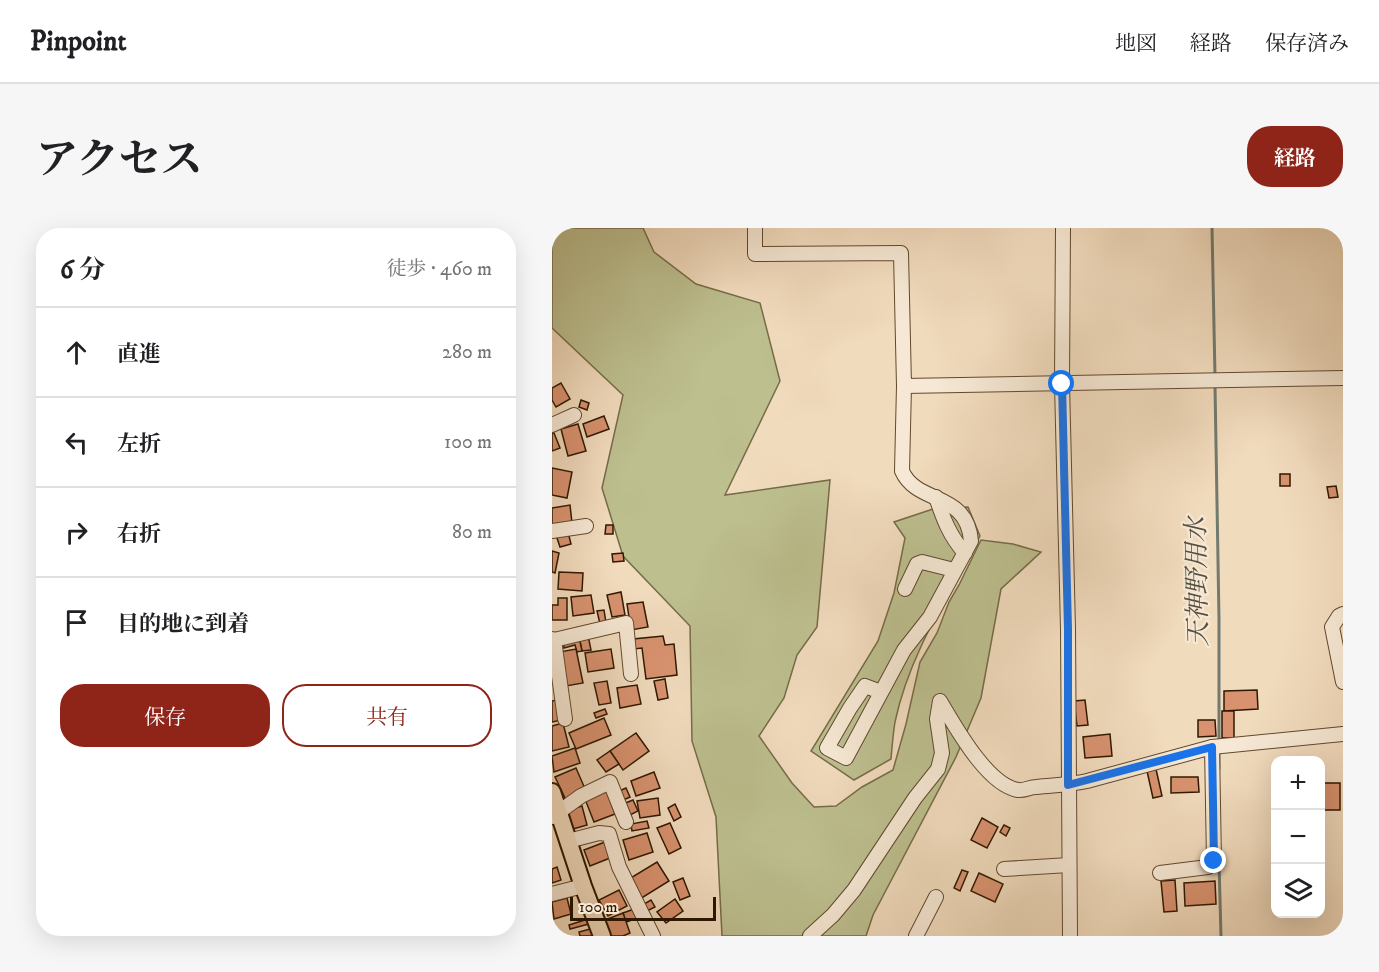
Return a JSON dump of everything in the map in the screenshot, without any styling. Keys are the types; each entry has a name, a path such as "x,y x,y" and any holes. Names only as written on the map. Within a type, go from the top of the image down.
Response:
{"main road":[{"path":"552,792 555,815 568,841 602,936"}],"street":[{"path":"755,228 755,254 901,253 904,387 902,471 907,482 946,503 965,517 971,541 930,617 904,650 846,758 827,748 865,686 881,692"},
{"path":"1064,228 1062,384 1068,629 1070,936"},
{"path":"904,387 1343,378"},
{"path":"552,425 574,415"},
{"path":"936,497 955,543 965,553"},
{"path":"552,531 586,526"},
{"path":"905,589 917,564 922,562 954,570"},
{"path":"1343,614 1332,627 1343,682"},
{"path":"565,719 553,639 626,623 631,674"},
{"path":"810,936 833,915 854,890 915,798 938,769 942,753 937,719 940,701 977,758 1003,785 1020,791 1033,787 1068,785 1212,747 1343,734"},
{"path":"1160,873 1208,867 1214,861 1212,747"},
{"path":"555,815 581,796 610,782 626,822"},
{"path":"568,841 599,833 609,834 619,867 653,936"},
{"path":"1004,869 1069,866"},
{"path":"552,894 583,886"},
{"path":"916,936 936,897"}],"green space":[{"path":"552,228 643,228 654,252 696,284 760,303 780,381 725,495 830,480 817,627 797,655 784,698 759,736 792,783 814,807 836,806 862,787 893,770 920,662 937,633 949,602 981,540 1013,544 1041,552 1001,589 981,698 956,757 873,915 866,936 722,936 716,817 692,741 690,626 623,556 602,488 623,395 552,328"},
{"path":"968,507 980,536 931,626 910,673 895,722 891,759 854,780 811,751 878,641 894,593 905,538 894,522 933,509"}],"building":[{"path":"561,383 570,399 556,407 552,400 552,388"},
{"path":"581,400 589,403 587,410 579,407"},
{"path":"604,416 609,429 587,437 583,424"},
{"path":"578,424 586,451 568,456 561,429"},
{"path":"552,433 560,448 552,451"},
{"path":"552,468 572,472 567,498 552,495"},
{"path":"1280,474 1290,474 1290,486 1280,486"},
{"path":"1336,486 1338,497 1329,498 1327,487"},
{"path":"570,505 572,523 552,526 552,508"},
{"path":"606,525 613,525 613,534 605,534"},
{"path":"568,532 571,544 560,547 556,535"},
{"path":"552,551 559,553 555,573 552,572"},
{"path":"623,553 624,561 613,562 612,554"},
{"path":"559,572 583,573 582,591 558,589"},
{"path":"621,592 625,615 612,617 607,595"},
{"path":"591,595 594,613 573,616 571,597"},
{"path":"558,598 567,598 567,620 552,620 552,605 558,605"},
{"path":"643,602 648,627 631,630 627,604"},
{"path":"604,610 606,623 600,624 597,611"},
{"path":"588,635 591,650 582,651 579,637"},
{"path":"663,636 665,645 674,644 677,675 646,679 642,648 634,649 633,639"},
{"path":"579,637 582,651 577,652 575,645 564,648 563,640"},
{"path":"576,649 583,683 566,686 559,652"},
{"path":"611,649 614,668 588,672 585,653"},
{"path":"665,679 668,698 658,700 654,681"},
{"path":"607,681 611,703 599,705 594,683"},
{"path":"637,685 641,704 620,708 617,688"},
{"path":"1257,690 1258,709 1224,711 1224,691"},
{"path":"557,700 562,720 552,722 552,701"},
{"path":"1085,700 1088,725 1077,726 1074,701"},
{"path":"605,709 607,714 596,718 594,713"},
{"path":"1222,711 1234,711 1234,738 1222,738"},
{"path":"604,718 611,735 576,749 569,733"},
{"path":"1198,720 1215,720 1216,736 1198,737"},
{"path":"563,723 569,747 552,751 552,726"},
{"path":"636,733 649,751 623,770 610,751"},
{"path":"1110,734 1112,756 1085,758 1083,737"},
{"path":"575,748 580,763 554,772 552,756"},
{"path":"610,751 619,764 606,772 597,760"},
{"path":"576,768 586,791 566,800 555,777"},
{"path":"1156,769 1162,796 1153,798 1147,771"},
{"path":"654,772 660,788 636,796 631,781"},
{"path":"1171,777 1198,777 1199,792 1171,793"},
{"path":"1325,783 1340,783 1340,810 1325,810"},
{"path":"626,788 630,797 621,801 617,792"},
{"path":"607,791 615,814 594,822 585,799"},
{"path":"658,798 660,815 640,818 637,801"},
{"path":"633,800 638,811 628,816 623,804"},
{"path":"675,804 681,817 674,821 668,808"},
{"path":"582,806 587,825 573,829 568,810"},
{"path":"982,818 998,827 987,848 971,840"},
{"path":"647,821 649,828 632,831 631,824"},
{"path":"670,823 681,848 669,854 657,828"},
{"path":"1004,825 1010,828 1006,836 1000,832"},
{"path":"647,833 653,852 629,860 623,840"},
{"path":"605,842 610,858 590,866 584,850"},
{"path":"657,862 669,881 640,899 629,879"},
{"path":"557,867 561,880 552,883 552,869"},
{"path":"962,870 968,872 960,891 954,888"},
{"path":"979,873 1003,884 995,902 971,891"},
{"path":"683,878 690,896 680,900 673,882"},
{"path":"1175,880 1177,911 1164,912 1161,881"},
{"path":"1215,881 1216,904 1185,906 1184,883"},
{"path":"619,890 627,906 608,916 599,900"},
{"path":"567,898 571,914 554,919 552,902"},
{"path":"675,899 683,911 666,923 657,912"},
{"path":"651,900 655,907 647,911 644,904"},
{"path":"637,908 641,917 626,922 623,913"},
{"path":"623,913 630,933 623,936 611,936 605,920"},
{"path":"588,919 589,924 570,929 569,925"},
{"path":"594,928 596,936 580,936 579,932"}],"waterway":[{"name":"天神野用水","path":"1212,228 1215,376"},
{"name":"天神野用水","path":"1215,386 1219,742"},
{"name":"天神野用水","path":"1219,752 1219,769"},
{"name":"天神野用水","path":"1219,863 1221,936"}],"route":[{"path":"1062,384 1068,629 1068,785 1212,747 1214,861"}]}
